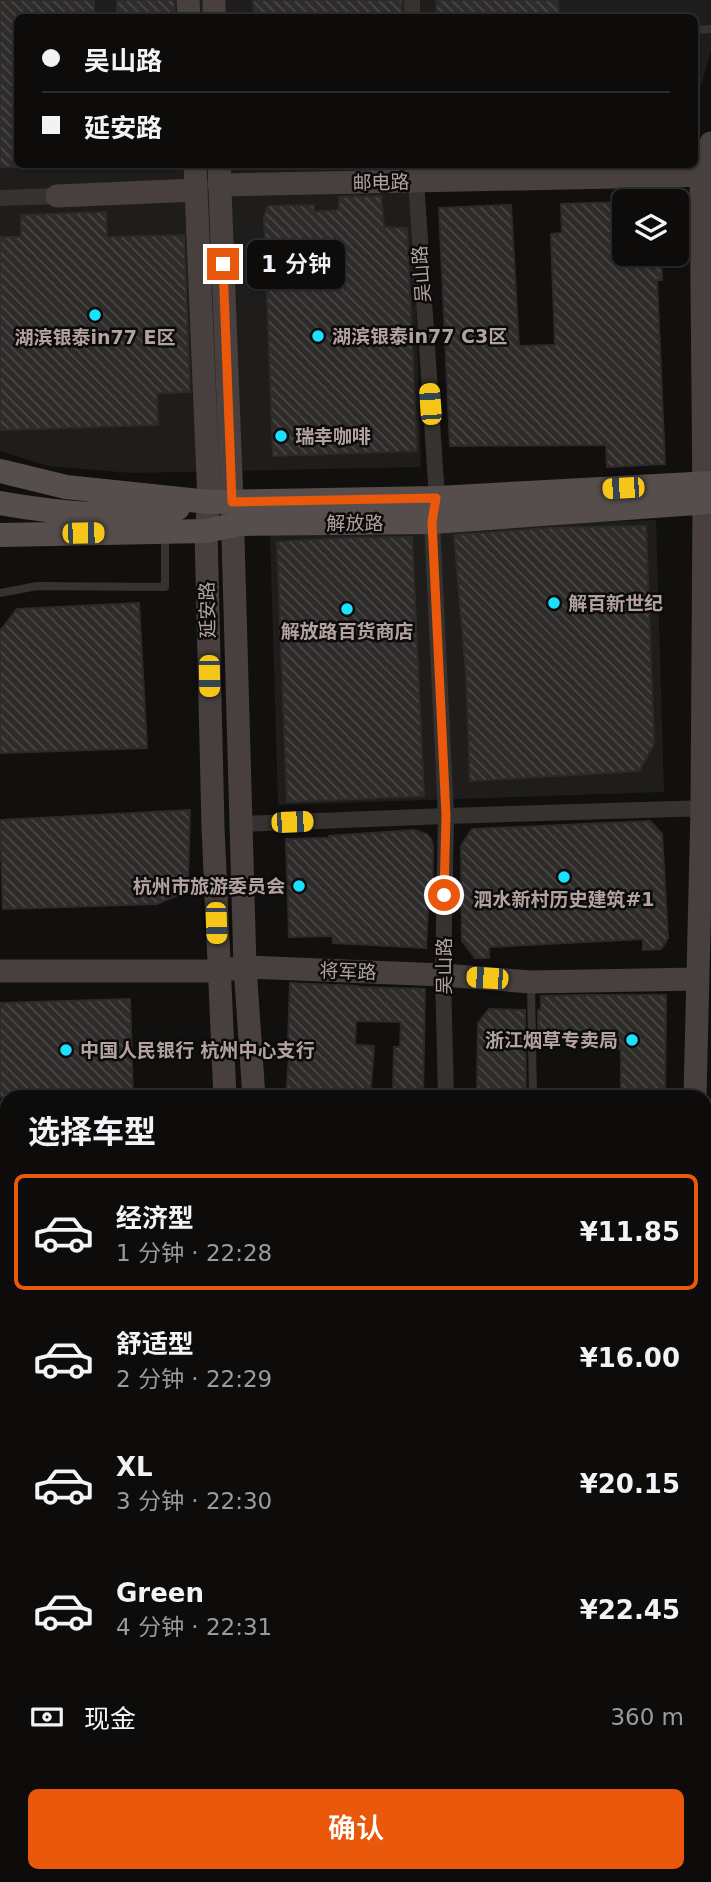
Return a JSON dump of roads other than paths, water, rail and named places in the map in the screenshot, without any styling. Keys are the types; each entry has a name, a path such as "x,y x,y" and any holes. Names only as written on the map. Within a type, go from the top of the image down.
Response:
{"main road":[{"path":"695,1090 706,808 706,176 711,143"},
{"name":"延安路","path":"195,168 225,509"},
{"name":"邮电路","path":"219,175 415,173 706,176"},
{"name":"延安路","path":"219,175 225,509 241,824 245,967 254,1090"},
{"path":"57,196 196,190"},
{"path":"0,471 66,487 225,509"},
{"name":"解放路","path":"0,535 205,531 225,509 434,510 707,493"},
{"path":"0,503 112,515 225,509"},
{"path":"0,517 97,525 225,509"},
{"name":"延安路","path":"205,531 218,971 225,1090"},
{"name":"将军路","path":"0,971 218,971 245,967 443,975 531,982 700,979"}],"street":[{"name":"吴山路","path":"415,173 434,510 446,816 443,975 446,1090"},
{"path":"0,198 57,196"},
{"path":"241,824 706,808"}],"lane":[{"path":"0,593 37,586 165,587 165,532"},
{"path":"531,982 533,1090"}],"place":[{"name":"湖滨银泰in77 E区","path":"95,315"},
{"name":"湖滨银泰in77 C3区","path":"318,336"},
{"name":"瑞幸咖啡","path":"281,436"},
{"name":"解百新世纪","path":"554,603"},
{"name":"解放路百货商店","path":"347,609"},
{"name":"泗水新村历史建筑#1","path":"564,877"},
{"name":"杭州市旅游委员会","path":"299,886"},
{"name":"浙江烟草专卖局","path":"632,1040"},
{"name":"中国人民银行 杭州中心支行","path":"66,1050"}]}
